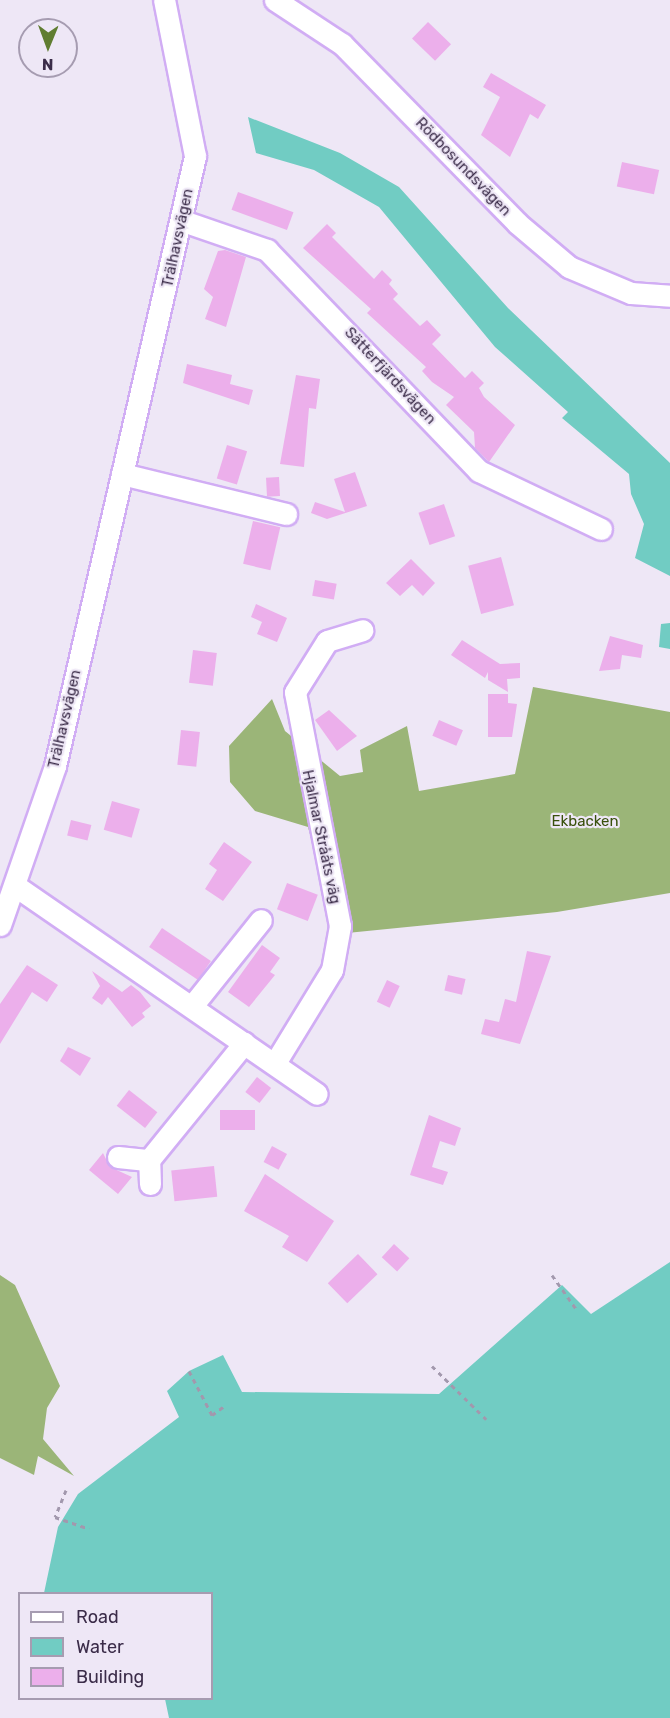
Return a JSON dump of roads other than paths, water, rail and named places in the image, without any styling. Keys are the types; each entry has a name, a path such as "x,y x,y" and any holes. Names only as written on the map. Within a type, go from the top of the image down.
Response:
{"street":[{"name":"Trälhavsvägen","path":"0,925 17,887 55,766 183,220 195,156 164,0"},
{"name":"Rödbosundsvägen","path":"275,0 342,44 517,223 569,267 631,293 670,296"},
{"name":"Sätterfjärdsvägen","path":"183,220 267,250 479,471 601,529"},
{"path":"122,474 286,514"},
{"name":"Hjalmar Strååts väg","path":"275,1064 332,970 340,926 295,692 327,641 362,630"},
{"path":"17,887 317,1094"},
{"path":"192,1006 261,920"},
{"path":"150,1184 149,1160 244,1043"},
{"path":"118,1157 149,1160"}],"water":[{"path":"248,117 340,153 399,187 508,308 670,463 670,576 635,558 644,524 631,494 629,474 562,418 568,412 495,347 379,207 314,170 256,153"},
{"path":"670,623 670,649 659,647 661,624"},
{"path":"670,1262 670,1718 169,1718 165,1700 213,1700 213,1592 44,1592 58,1527 78,1494 179,1417 167,1391 189,1371 223,1355 242,1392 439,1394 562,1285 591,1314"}],"park label":[{"name":"Ekbacken","path":"585,822"}]}
